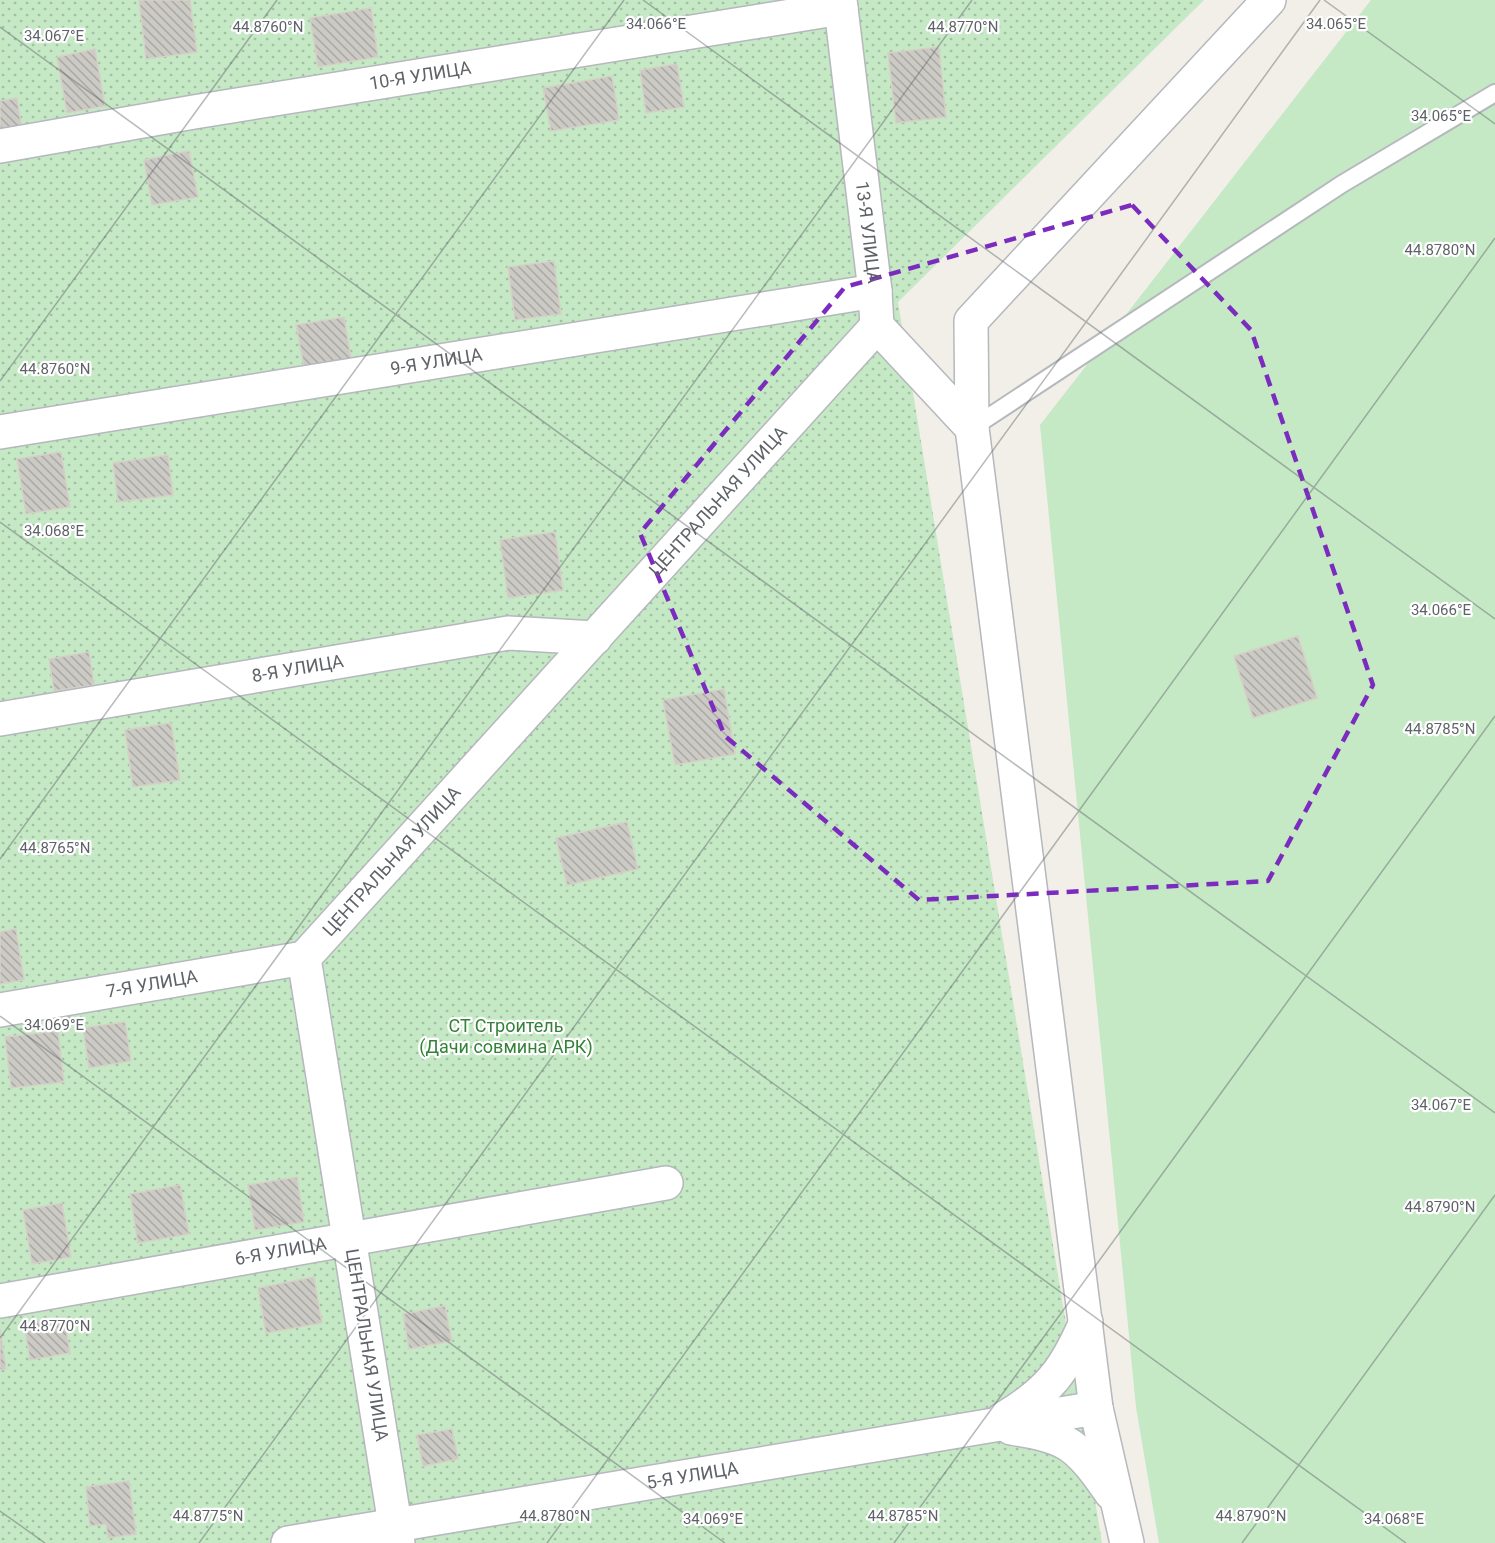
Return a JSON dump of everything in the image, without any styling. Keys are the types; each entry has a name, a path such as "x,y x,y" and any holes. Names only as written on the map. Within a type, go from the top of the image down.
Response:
{"street":[{"path":"1127,1543 1096,1408 972,428 971,321 1269,0"},
{"name":"10-Я УЛИЦА","path":"0,146 840,4"},
{"name":"13-Я УЛИЦА","path":"840,4 875,291 877,326"},
{"name":"9-Я УЛИЦА","path":"0,432 875,291"},
{"path":"877,326 972,428"},
{"name":"ЦЕНТРАЛЬНАЯ УЛИЦА","path":"397,1534 304,958 877,326"},
{"name":"8-Я УЛИЦА","path":"0,719 508,633 595,638"},
{"name":"7-Я УЛИЦА","path":"0,1010 304,958"},
{"name":"6-Я УЛИЦА","path":"0,1301 666,1183"},
{"path":"994,1425 1030,1403 1053,1380 1071,1355 1086,1322"},
{"name":"5-Я УЛИЦА","path":"288,1543 397,1534 1096,1408"},
{"path":"994,1425 1036,1433 1067,1443 1092,1467 1116,1500"}],"lane":[{"path":"972,428 1342,184 1495,93"}],"highlighted area":[{"path":"1132,205 1251,330 1373,685 1268,881 919,900 725,736 640,533 845,287"}],"green space":[{"name":"СТ Строитель (Дачи совмина АРК)","path":"0,0 1204,0 898,302 1102,1543 0,1543"},
{"path":"1371,0 1495,0 1495,1543 1159,1543 1136,1407 1040,425"}],"building":[{"path":"139,0 190,0 197,52 146,59"},
{"path":"371,8 378,57 318,67 310,18"},
{"path":"939,47 946,117 896,123 888,53"},
{"path":"95,49 105,106 67,113 57,57"},
{"path":"677,64 684,107 646,113 640,70"},
{"path":"612,76 619,120 551,131 543,88"},
{"path":"17,98 23,136 0,140 0,101"},
{"path":"189,151 198,197 152,205 144,160"},
{"path":"554,261 561,314 515,320 508,267"},
{"path":"344,317 352,364 305,372 296,325"},
{"path":"61,452 70,507 26,514 17,459"},
{"path":"168,455 173,495 118,502 113,463"},
{"path":"555,532 563,590 508,598 500,540"},
{"path":"1298,636 1317,698 1253,718 1234,656"},
{"path":"89,652 94,685 54,691 49,659"},
{"path":"724,689 735,754 675,765 663,700"},
{"path":"171,723 180,780 133,787 125,730"},
{"path":"627,822 638,869 567,885 556,838"},
{"path":"16,929 24,980 0,984 0,932"},
{"path":"125,1022 131,1061 89,1068 83,1028"},
{"path":"58,1031 64,1082 11,1088 5,1037"},
{"path":"297,1177 304,1222 255,1230 248,1185"},
{"path":"180,1185 189,1234 138,1243 130,1194"},
{"path":"62,1203 71,1257 32,1264 23,1210"},
{"path":"314,1277 322,1323 266,1333 258,1288"},
{"path":"445,1306 452,1341 409,1349 403,1314"},
{"path":"64,1317 70,1353 30,1360 24,1324"},
{"path":"0,1329 6,1369 0,1370"},
{"path":"452,1429 458,1459 423,1466 417,1435"},
{"path":"129,1481 136,1534 108,1538 106,1524 90,1526 86,1487"}]}
